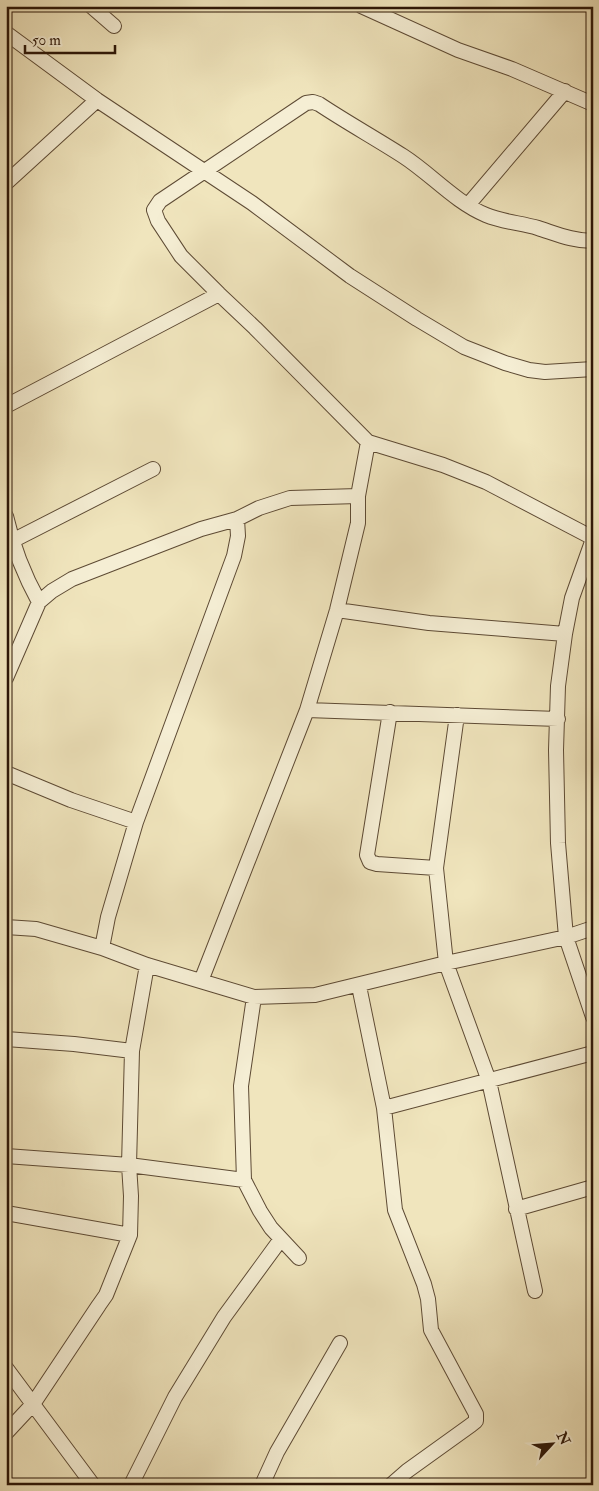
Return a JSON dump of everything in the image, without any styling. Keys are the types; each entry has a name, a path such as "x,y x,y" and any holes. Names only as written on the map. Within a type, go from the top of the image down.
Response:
{"street":[{"path":"92,6 114,26"},
{"path":"361,6 458,50 512,69 593,104"},
{"path":"6,33 96,100 252,203 350,276 464,347 529,370 545,372 593,369"},
{"path":"468,205 565,91"},
{"path":"6,183 96,100"},
{"path":"593,241 574,240 523,224 501,221 485,215 468,205 405,157 313,102 306,103 204,171 160,201 154,210 158,221 181,256 368,442 443,465 486,482 593,538 590,555 572,598 565,634 558,686 556,750 558,843 566,936 593,1017"},
{"path":"6,406 219,294"},
{"path":"201,981 306,710 338,610 358,523 358,496 368,442"},
{"path":"12,541 153,469"},
{"path":"6,678 39,602 52,591 72,579 201,529 237,519 259,508 290,498 358,496"},
{"path":"6,516 12,541 28,582 39,602"},
{"path":"102,948 108,917 136,822 234,556 238,536 237,519"},
{"path":"338,610 429,623 565,634"},
{"path":"306,710 558,720"},
{"path":"390,712 367,855 370,862 377,864 436,868"},
{"path":"457,715 436,868 446,963 489,1081 535,1291"},
{"path":"6,774 72,800 136,822"},
{"path":"6,927 36,928 102,948 146,965 254,997 315,996 593,928"},
{"path":"6,1433 33,1404 106,1294 130,1235 131,1196 129,1165 132,1051 146,965"},
{"path":"359,986 384,1108 395,1210 424,1284 428,1299 431,1330 476,1414 476,1421 407,1471 391,1485"},
{"path":"254,997 241,1086 244,1180 260,1211 281,1239 299,1258"},
{"path":"6,1039 132,1051"},
{"path":"384,1108 593,1053"},
{"path":"6,1156 129,1165 244,1180"},
{"path":"516,1209 593,1187"},
{"path":"6,1213 130,1235"},
{"path":"131,1485 180,1389 224,1317 281,1239"},
{"path":"262,1485 277,1452 340,1344"},
{"path":"6,1368 93,1485"}]}
